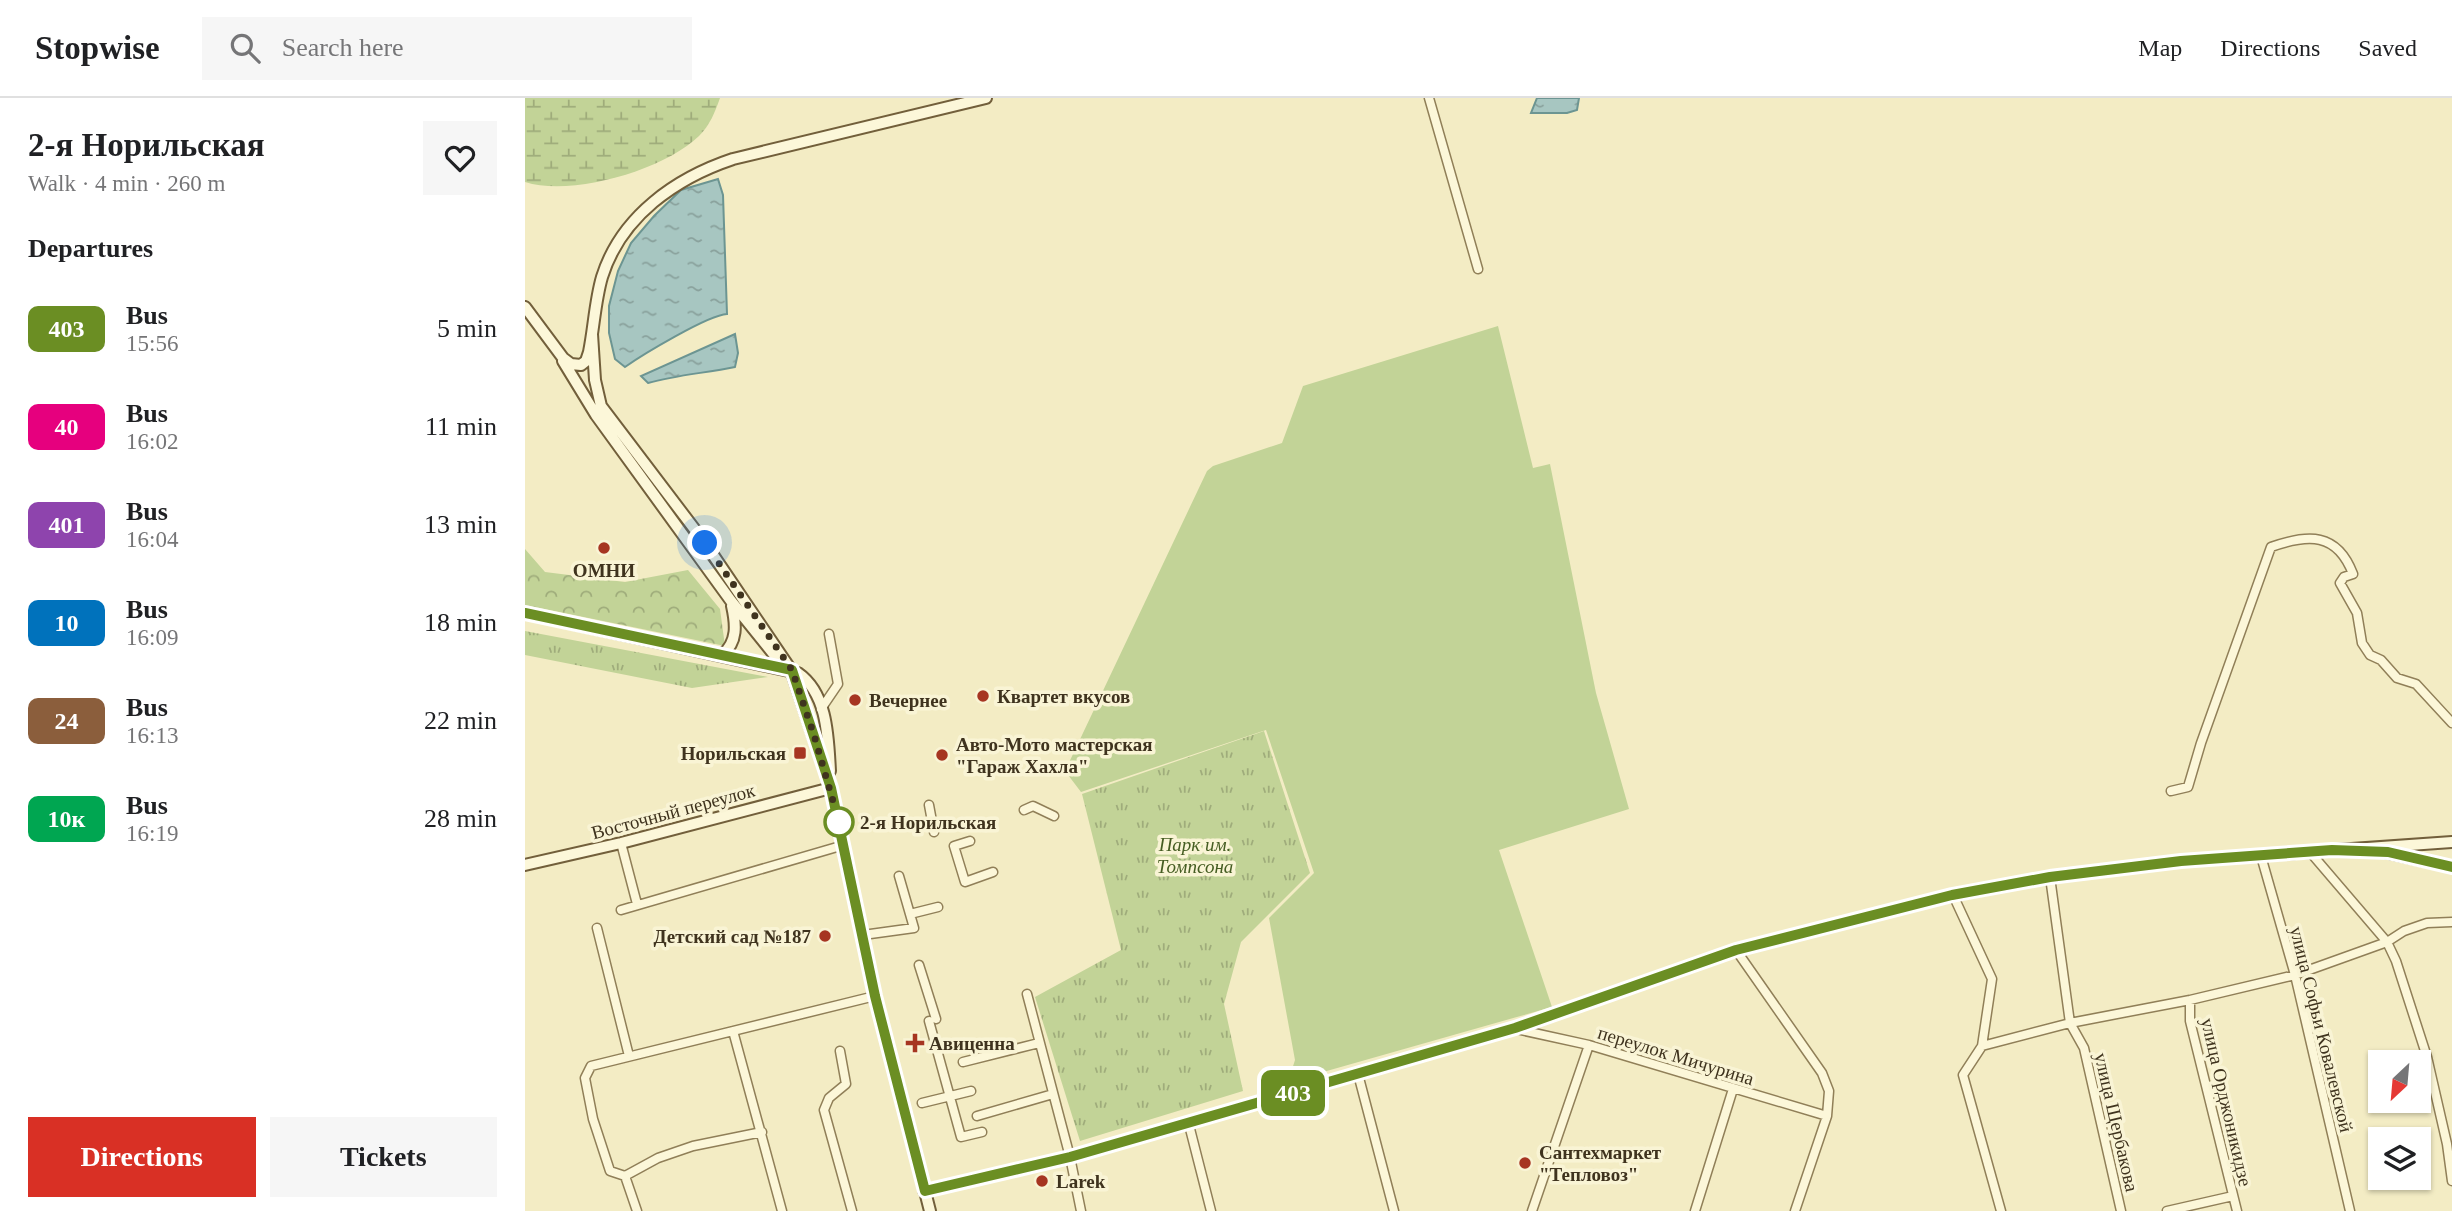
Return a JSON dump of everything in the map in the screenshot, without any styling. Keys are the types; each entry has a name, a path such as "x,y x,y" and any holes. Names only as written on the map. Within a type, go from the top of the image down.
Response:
{"main road":[{"path":"555,349 568,362 581,365 589,354 603,276 614,250 632,222 678,184 706,168 733,159 986,98"},
{"path":"525,307 596,415 705,543 792,670 831,788 875,996 930,1211"},
{"path":"592,334 599,400 620,440 731,601 781,664 807,679 815,691 828,732 831,788"},
{"path":"695,550 705,543"},
{"path":"722,655 729,649 735,631 731,601"},
{"path":"525,613 792,670"},
{"name":"Восточный переулок","path":"525,865 831,788"},
{"path":"925,1191 1070,1157 1358,1074 1515,1028 1736,950 1952,895 2050,877 2181,861 2452,842"},
{"path":"2332,850 2388,852 2452,867"}],"street":[{"path":"1429,98 1478,269"},
{"path":"2171,791 2188,786 2191,780 2201,743 2271,547 2300,537 2319,540 2338,548 2353,574 2344,577 2340,583 2357,613 2362,643 2370,655 2381,660 2397,678 2416,684 2452,723"},
{"path":"821,709 838,684 829,634"},
{"path":"929,805 934,832"},
{"path":"1024,810 1033,806 1054,816"},
{"path":"970,841 954,846 965,882 993,873"},
{"path":"621,843 637,904"},
{"path":"621,910 844,845"},
{"path":"2310,852 2386,942 2402,977 2427,1058 2447,1144 2452,1181"},
{"name":"улица Софьи Ковалевской","path":"2261,856 2295,975 2350,1211"},
{"path":"863,935 914,928 899,876"},
{"name":"улица Щербакова","path":"2050,877 2070,1023 2084,1048 2121,1211"},
{"path":"1952,895 1991,979 1982,1046 1963,1075 2001,1211"},
{"path":"910,914 938,907"},
{"path":"1982,1046 2070,1023 2190,1000 2295,975 2386,942 2404,931 2427,923 2452,922"},
{"path":"597,928 629,1056"},
{"path":"1736,950 1822,1073 1829,1091 1826,1116 1795,1211"},
{"path":"919,965 961,1137 982,1132"},
{"path":"1027,994 1070,1157 1081,1211"},
{"path":"762,1132 693,1146 657,1158 625,1176 610,1171 593,1119 586,1078 591,1066 875,996"},
{"name":"улица Орджоникидзе","path":"2190,1000 2190,1021 2237,1211"},
{"name":"переулок Мичурина","path":"1515,1028 1589,1045 1826,1116"},
{"path":"733,1031 782,1211"},
{"path":"963,1062 1039,1043"},
{"path":"1532,1211 1589,1045"},
{"path":"840,1051 846,1084 829,1098 824,1110 852,1211"},
{"path":"1358,1074 1394,1211"},
{"path":"1695,1211 1734,1089"},
{"path":"922,1103 971,1091"},
{"path":"978,1116 1053,1094"},
{"path":"1188,1121 1211,1211"},
{"path":"625,1176 637,1211"},
{"path":"2167,1211 2233,1196"}],"green space":[{"path":"525,98 720,98 699,136 664,160 591,183 545,186 525,182"},
{"path":"1498,326 1533,468 1550,464 1596,693 1629,809 1499,850 1552,1007 1288,1082 1295,1060 1269,918 1314,873 1266,730 1081,792 1065,771 1207,471 1213,466 1282,443 1303,386"},
{"path":"525,549 545,572 625,582 688,570 720,609 725,646 525,605"},
{"path":"525,631 768,677 692,688 525,655"},
{"name":"Парк им. Томпсона","path":"1264,731 1310,873 1241,942 1224,1004 1243,1091 1080,1141 1035,997 1121,950 1082,794"}],"water":[{"path":"1537,98 1579,98 1577,110 1567,113 1531,113"},
{"path":"718,179 723,195 727,314 691,328 625,367 615,359 609,333 609,306 618,271 631,243 681,190"},
{"path":"735,334 738,353 735,367 648,383 641,376"}],"bus line":[{"name":"403","path":"525,613 792,670 831,788 875,996 925,1191 1070,1157 1188,1121 1277,1098 1515,1028 1736,950 1952,895 2050,877 2181,861 2332,850 2388,852 2452,867"}],"place":[{"name":"ОМНИ","path":"604,548"},
{"name":"Квартет вкусов","path":"983,696"},
{"name":"Вечернее","path":"855,700"},
{"name":"Норильская","path":"800,753"},
{"name":"Авто-Мото мастерская \"Гараж Хахла\"","path":"942,755"},
{"name":"2-я Норильская","path":"839,822"},
{"name":"Детский сад №187","path":"825,936"},
{"name":"Авиценна","path":"915,1043"},
{"name":"Сантехмаркет \"Тепловоз\"","path":"1525,1163"},
{"name":"Larek","path":"1042,1181"}],"route":[{"path":"705,543 792,670 831,788 839,822"}]}
